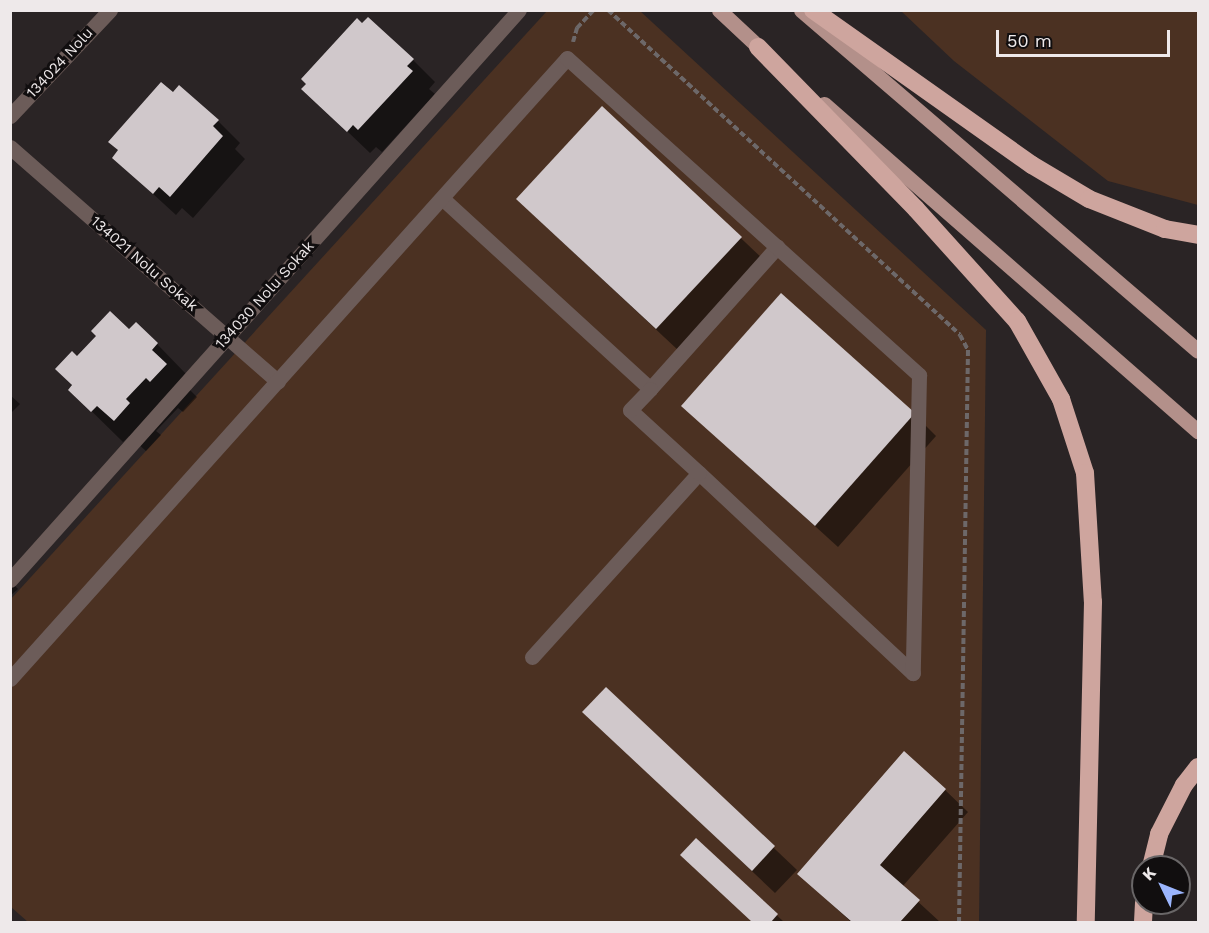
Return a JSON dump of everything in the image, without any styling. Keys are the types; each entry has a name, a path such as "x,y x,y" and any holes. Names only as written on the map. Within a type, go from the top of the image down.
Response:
{"highway":[{"path":"813,10 1032,165 1089,199 1165,229 1198,235"},
{"path":"758,47 916,209 1017,321 1061,399 1085,473 1093,602 1086,922"},
{"path":"1154,855 1159,834 1184,785 1198,767"}],"main road":[{"path":"719,10 758,47 1198,431"},
{"path":"801,10 1198,351"}],"street":[{"name":"134024 Nolu","path":"10,116 110,10"},
{"name":"134030 Nolu Sokak","path":"10,580 519,10"},
{"path":"10,679 567,58 777,247 919,375 912,673 630,410 777,247"},
{"name":"134021 Nolu Sokak","path":"10,147 278,382"},
{"path":"443,198 650,388"},
{"path":"532,657 699,473"}],"path":[{"path":"567,58 577,28 594,10"},
{"path":"608,10 960,335 968,350 958,922"}],"shaded area":[{"path":"1193,10 1198,12 1198,205 1108,181 954,61 901,11"},
{"path":"547,11 640,11 986,330 979,922 28,922 11,907 10,600"}],"building":[{"path":"368,17 414,59 407,66 413,71 358,130 353,125 347,132 301,89 306,84 301,79 357,18 362,23"},
{"path":"161,82 173,92 179,85 219,120 213,126 223,136 170,197 159,187 153,194 112,158 118,150 108,142"},
{"path":"602,106 742,237 656,329 516,199"},
{"path":"781,293 915,413 815,526 681,406"},
{"path":"110,311 129,329 136,322 158,343 152,350 167,364 150,382 146,378 126,399 130,403 114,421 97,406 91,412 68,390 72,385 55,369 72,351 77,356 96,336 91,331"},
{"path":"606,687 775,846 752,871 582,712"},
{"path":"904,751 946,789 880,865 920,900 900,922 852,922 797,874"},
{"path":"696,838 778,914 771,922 752,922 680,855"}]}
